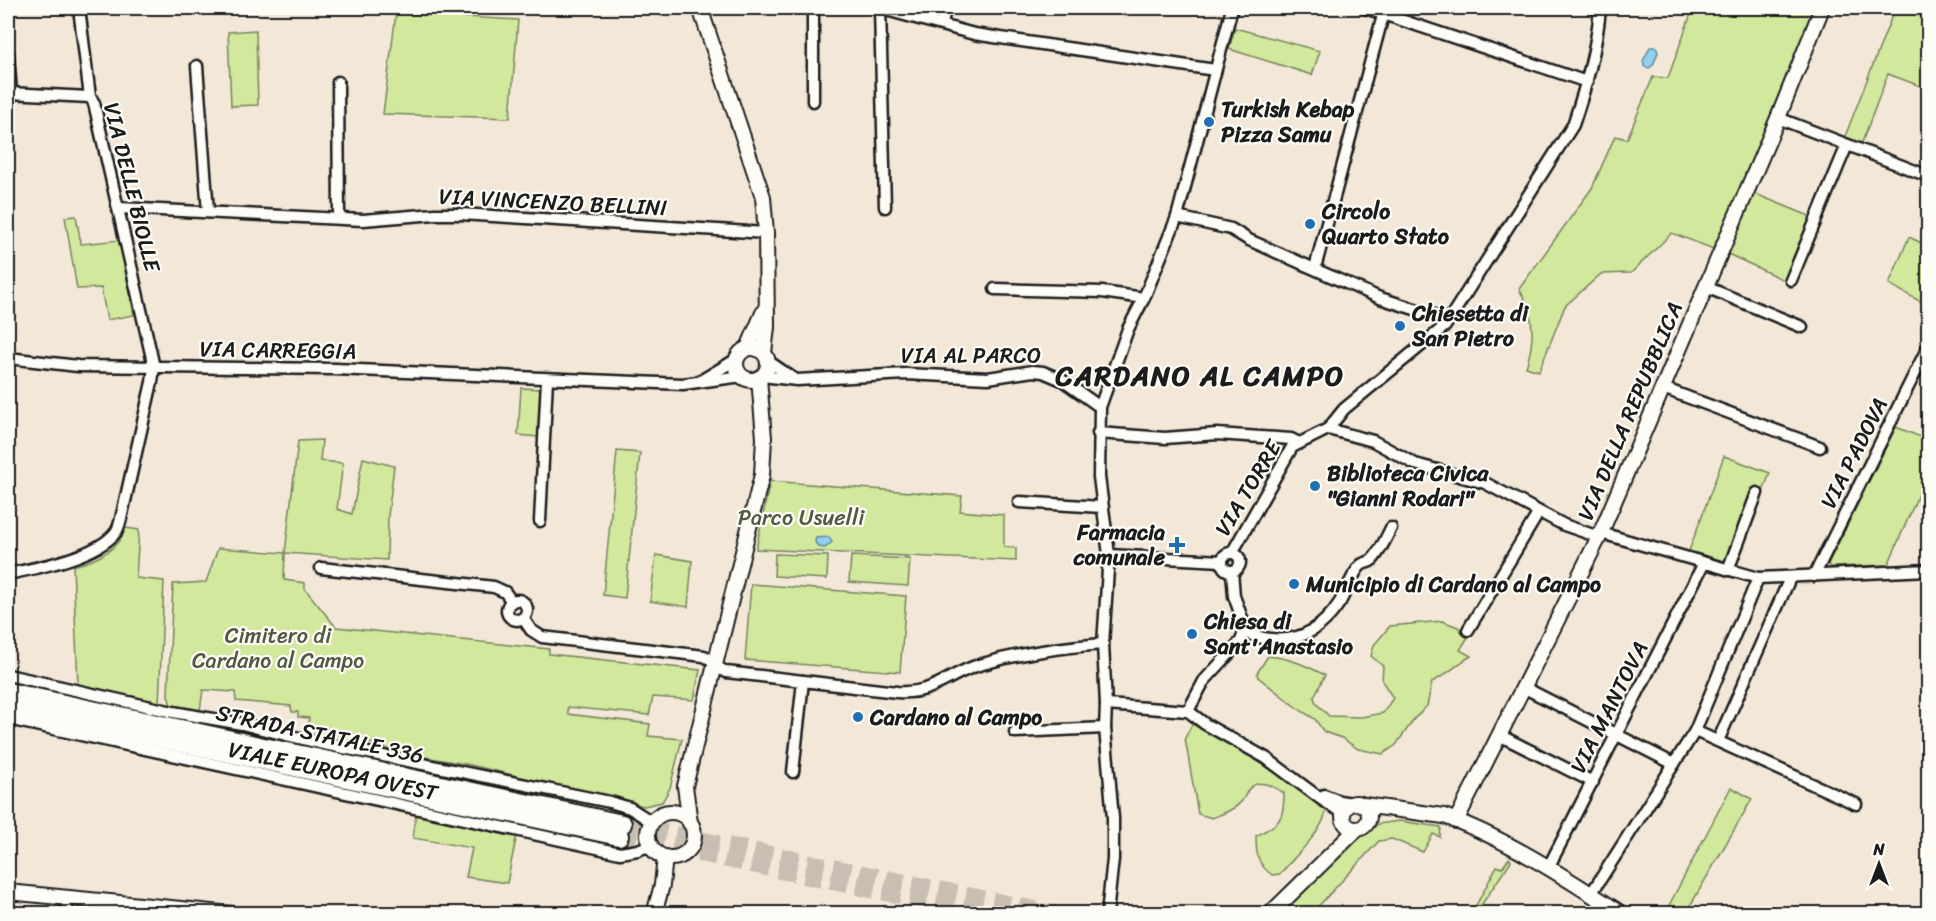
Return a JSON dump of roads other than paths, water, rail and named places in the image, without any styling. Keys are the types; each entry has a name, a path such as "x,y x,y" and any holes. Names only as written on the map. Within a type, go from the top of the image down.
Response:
{"highway":[{"name":"STRADA STATALE 336","path":"8,692 621,830 8,706"}],"street":[{"path":"79,8 90,97"},
{"path":"700,8 763,197 766,233 766,357 768,366 754,377"},
{"path":"813,8 813,101"},
{"path":"885,207 880,8 974,34 1215,70"},
{"path":"942,25 945,8"},
{"path":"1107,914 1113,837 1105,729 1103,644 1109,555 1099,477 1100,407 1128,328 1144,298 1177,217 1232,8"},
{"path":"1365,8 1384,11 1587,82"},
{"path":"1098,434 1166,438 1227,435 1292,439 1299,443 1314,438 1328,429 1344,409 1445,326 1449,320 1572,125 1587,82 1598,37 1600,8"},
{"name":"VIA DELLA REPUBBLICA","path":"1456,821 1600,535 1778,118 1822,8"},
{"path":"1315,268 1384,11"},
{"path":"8,53 9,93"},
{"path":"197,66 208,212"},
{"path":"338,82 339,218"},
{"name":"VIA DELLE BIOLLE","path":"9,93 90,97 94,103 154,367"},
{"path":"1778,118 1929,176"},
{"path":"1791,280 1847,145"},
{"name":"VIA VINCENZO BELLINI","path":"119,208 363,220 460,214 766,233"},
{"path":"1177,217 1231,229 1249,240 1380,298 1449,320"},
{"path":"1706,287 1802,327"},
{"path":"995,289 1102,292 1144,298"},
{"path":"754,377 736,368 737,359 739,354 748,348 767,306"},
{"name":"VIA PADOVA","path":"1814,576 1929,347"},
{"path":"748,348 757,348 777,369 797,380"},
{"name":"VIA CARREGGIA","path":"8,358 64,365 335,369 684,384 754,377"},
{"path":"697,383 737,359"},
{"path":"8,574 65,561 87,552 115,534 123,510 154,367"},
{"name":"VIA AL PARCO","path":"754,377 797,380 906,374 988,378 1033,371 1043,372 1062,380 1100,407"},
{"path":"685,786 664,813 652,822 648,834 651,846 660,855 666,857 680,856 691,847 694,834 690,823 685,786 762,475 764,453 762,419 754,377"},
{"path":"540,521 547,379"},
{"path":"1664,388 1820,447"},
{"path":"1328,429 1373,441 1415,464 1485,483 1564,525 1758,578 1929,570"},
{"name":"VIA TORRE","path":"1232,554 1292,447 1299,443"},
{"path":"1728,570 1757,493"},
{"path":"1019,502 1102,507"},
{"path":"1468,630 1539,512"},
{"path":"1244,632 1269,640 1288,640 1300,638 1316,628 1328,618 1338,604 1360,565 1372,560 1391,528"},
{"path":"1232,554 1238,557 1240,563 1238,568 1232,571 1225,569 1222,561 1226,555 1232,554"},
{"path":"1109,555 1222,561"},
{"name":"VIA MANTOVA","path":"1548,868 1704,563"},
{"path":"321,568 494,587 505,592 512,602 517,600 525,604 527,613 523,618 531,630 539,636 704,656 726,672 803,681 918,692 932,688 981,665 1045,650 1103,644"},
{"path":"1188,711 1204,681 1241,641 1244,632 1243,621 1234,596 1232,571"},
{"path":"1591,894 1695,731 1758,578"},
{"path":"1718,741 1790,578"},
{"name":"VIALE EUROPA OVEST","path":"8,675 173,712 242,724 319,743 609,802 630,808 652,822"},
{"path":"793,772 803,681"},
{"path":"1523,687 1674,764"},
{"path":"1106,705 1188,711 1205,724 1266,758 1308,788 1339,801 1352,815 1414,812 1444,816 1548,868 1622,914"},
{"name":"VIALE EUROPA OVEST","path":"8,719 620,853 651,846"},
{"path":"1015,732 1105,729"},
{"path":"1695,731 1856,804"},
{"path":"1499,735 1593,782"},
{"path":"1352,815 1369,812 1369,820 1414,812"},
{"path":"664,813 679,814 690,823"},
{"path":"1270,914 1338,845 1352,815"},
{"path":"654,914 662,885 666,857"},
{"path":"8,892 68,897 102,907 232,914"},
{"path":"66,914 68,897"}],"water":[{"path":"1650,47 1656,47 1658,52 1653,65 1649,68 1645,67 1643,61"},
{"path":"829,537 832,542 825,548 818,547 815,542 816,538"}],"tunnel":[{"path":"622,824 1054,914"},
{"path":"619,836 990,914"}],"place":[{"name":"Turkish Kebap Pizza Samu","path":"1209,122"},
{"name":"Circolo Quarto Stato","path":"1310,224"},
{"name":"Chiesetta di San Pietro","path":"1400,326"},
{"name":"Biblioteca Civica \"Gianni Rodari\"","path":"1315,486"},
{"name":"Farmacia comunale","path":"1177,545"},
{"name":"Municipio di Cardano al Campo","path":"1294,584"},
{"name":"Chiesa di Sant'Anastasio","path":"1192,634"},
{"name":"Cardano al Campo","path":"858,717"}],"district":[{"name":"CARDANO AL CAMPO","path":"1200,375"}],"park label":[{"name":"Parco Usuelli","path":"801,517"},
{"name":"Cimitero di Cardano al Campo","path":"278,648"}]}
